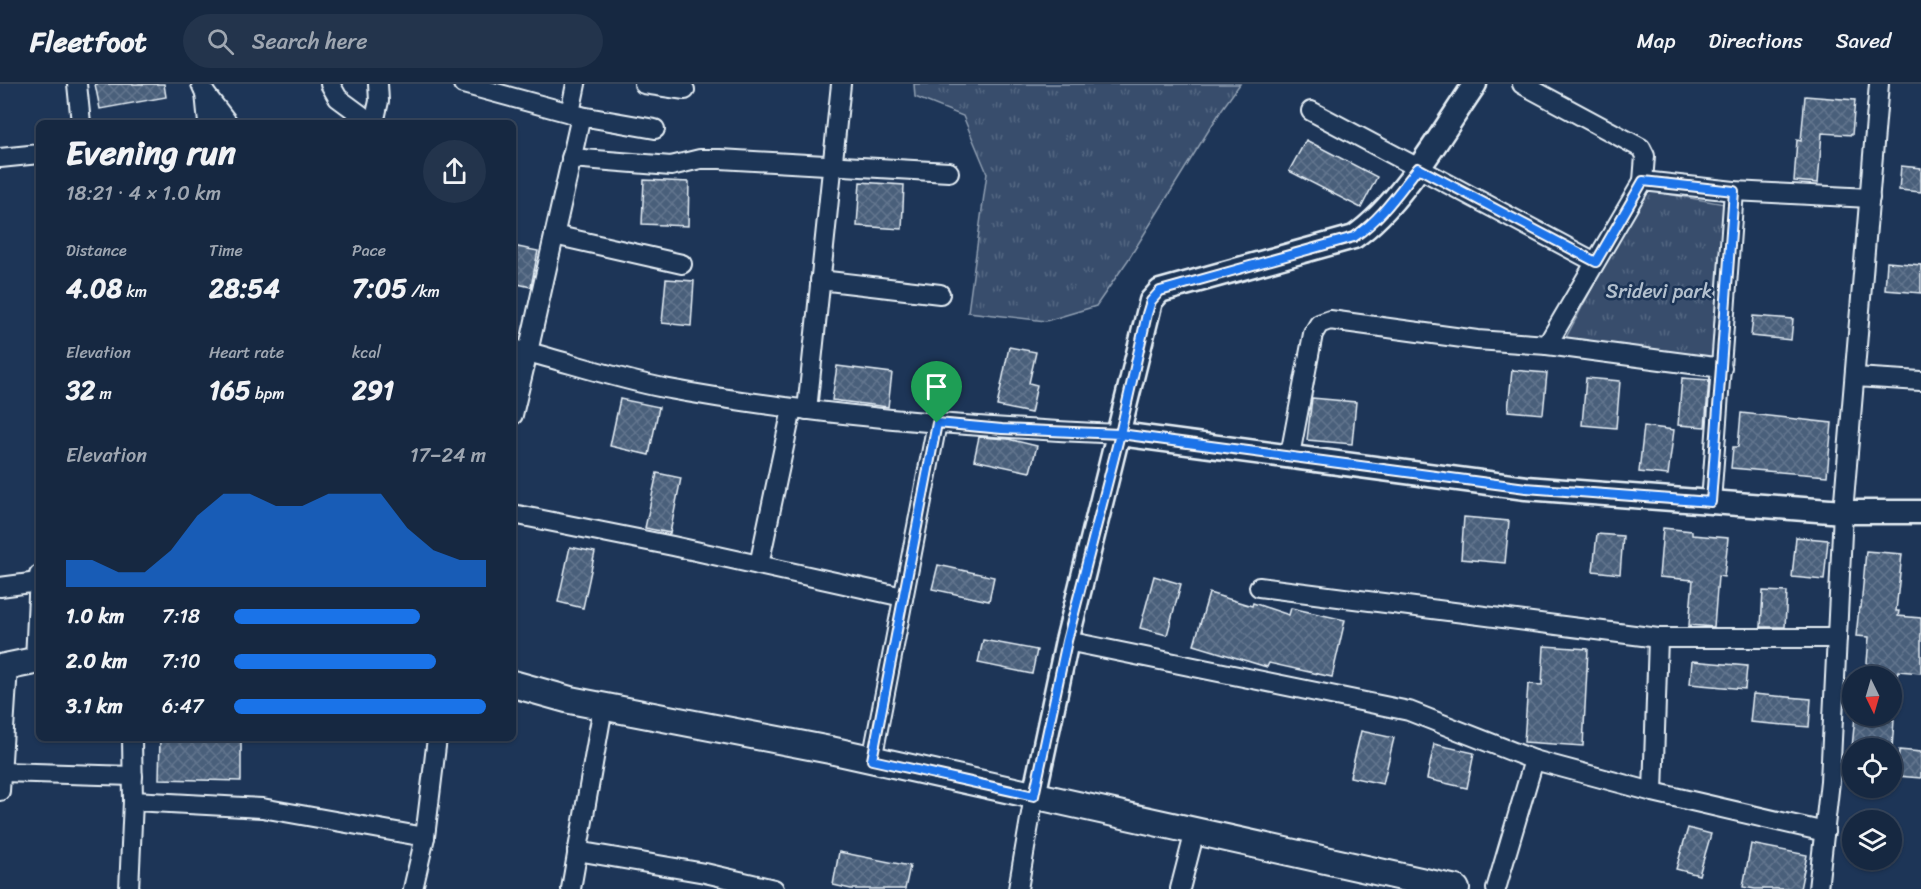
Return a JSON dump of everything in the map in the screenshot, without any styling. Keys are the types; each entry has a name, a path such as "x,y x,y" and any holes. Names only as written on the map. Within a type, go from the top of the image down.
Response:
{"main road":[{"path":"4,667 36,660"},
{"path":"516,685 570,700 872,760 1454,889"}],"street":[{"path":"77,84 81,120"},
{"path":"330,84 338,98 369,120"},
{"path":"374,120 379,101 378,84"},
{"path":"463,84 575,115 655,129"},
{"path":"516,387 520,351 554,235 571,158 576,84"},
{"path":"644,84 685,90"},
{"path":"759,565 800,409 820,280 841,84"},
{"path":"1018,889 1034,796 1067,641 1120,434 1151,301 1160,291 1354,237 1371,226 1418,168 1475,84"},
{"path":"1522,84 1641,148 1645,156 1643,181 1547,345"},
{"path":"1818,889 1830,781 1843,512 1879,84"},
{"path":"203,89 208,120"},
{"path":"203,89 226,120"},
{"path":"1311,111 1596,262"},
{"path":"0,158 36,154"},
{"path":"571,158 671,166 700,159 720,159 949,172"},
{"path":"1643,181 1734,191 1870,198"},
{"path":"1711,502 1734,191"},
{"path":"554,235 682,264"},
{"path":"820,280 940,294"},
{"path":"1290,455 1313,334 1319,324 1330,320 1477,340 1547,345 1722,368"},
{"path":"520,351 662,388 800,409 1002,429 1120,434 1526,488 1843,512 1921,512"},
{"path":"1855,377 1921,381"},
{"path":"872,760 937,423"},
{"path":"516,515 673,546 903,597"},
{"path":"0,587 36,578"},
{"path":"1259,587 1658,638 1837,638"},
{"path":"1653,792 1658,638"},
{"path":"1067,641 1409,711 1534,760 1653,792 1825,832"},
{"path":"0,791 4,667"},
{"path":"571,889 603,707"},
{"path":"129,889 133,801 132,741"},
{"path":"412,889 425,837 437,741"},
{"path":"1496,889 1534,760"},
{"path":"2,771 133,776"},
{"path":"133,801 262,808 425,837"},
{"path":"1180,889 1195,831"},
{"path":"578,851 704,881 774,889"}],"green space":[{"path":"914,84 1240,84 1128,260 1096,306 1046,321 968,312 987,173 963,116 915,97"},
{"name":"Sridevi park","path":"1644,190 1725,204 1716,358 1563,343"}],"building":[{"path":"95,84 164,84 166,97 100,109"},
{"path":"1805,96 1855,100 1852,135 1822,133 1818,183 1794,181 1797,140 1801,141"},
{"path":"1306,140 1377,177 1361,208 1289,171"},
{"path":"1901,166 1921,168 1921,192 1899,190"},
{"path":"644,180 689,182 688,226 642,224"},
{"path":"860,182 904,185 902,229 857,226"},
{"path":"516,247 538,251 531,287 516,284"},
{"path":"1887,262 1921,265 1921,293 1885,290"},
{"path":"666,279 694,281 691,326 662,323"},
{"path":"1753,316 1793,319 1791,340 1751,336"},
{"path":"1009,347 1036,352 1029,383 1037,385 1031,413 997,406"},
{"path":"837,366 892,373 888,407 832,400"},
{"path":"1512,370 1547,373 1543,414 1508,411"},
{"path":"1586,378 1620,381 1616,428 1582,425"},
{"path":"1682,378 1709,380 1705,427 1678,425"},
{"path":"1312,398 1356,402 1352,444 1307,440"},
{"path":"620,399 659,407 649,455 610,446"},
{"path":"1741,413 1832,423 1827,476 1731,468 1733,447 1738,447"},
{"path":"1644,426 1674,430 1668,475 1639,472"},
{"path":"979,437 1008,439 1037,446 1030,472 974,460"},
{"path":"657,473 681,478 670,533 645,528"},
{"path":"1464,517 1509,521 1505,563 1461,559"},
{"path":"1663,528 1692,531 1692,535 1728,538 1724,577 1718,576 1714,627 1689,625 1693,580 1659,577"},
{"path":"1597,534 1623,536 1620,574 1593,571"},
{"path":"1796,537 1828,540 1824,580 1792,577"},
{"path":"570,547 595,552 583,608 558,602"},
{"path":"1866,551 1902,554 1896,611 1899,611 1898,616 1921,618 1921,673 1902,671 1902,666 1867,666 1869,637 1856,636 1859,608 1861,608"},
{"path":"938,565 994,577 989,601 932,589"},
{"path":"1154,576 1181,584 1167,635 1140,628"},
{"path":"1763,591 1787,592 1785,627 1761,627"},
{"path":"1209,593 1252,606 1253,603 1289,615 1291,608 1345,620 1332,677 1269,663 1267,667 1194,645"},
{"path":"983,640 1037,650 1032,674 978,663"},
{"path":"1544,646 1588,649 1583,746 1524,742 1528,684 1542,685"},
{"path":"1692,661 1747,666 1745,689 1690,684"},
{"path":"1753,694 1811,699 1809,727 1750,722"},
{"path":"1854,726 1894,726 1893,738 1853,738"},
{"path":"1361,731 1394,738 1383,784 1350,777"},
{"path":"160,741 241,741 241,781 159,779"},
{"path":"1434,744 1474,753 1467,788 1427,779"},
{"path":"1902,750 1921,752 1921,778 1902,776"},
{"path":"1688,828 1711,834 1699,875 1676,869"},
{"path":"1751,844 1807,855 1800,889 1743,887"},
{"path":"839,852 910,866 905,889 851,889 833,885"}],"route":[{"path":"937,423 872,760 1034,796 1067,641 1120,434 1526,488 1711,502 1734,191 1643,181 1596,262 1418,168 1371,226 1354,237 1160,291 1151,301 1147,314 1120,434 1002,429 937,423"}]}
